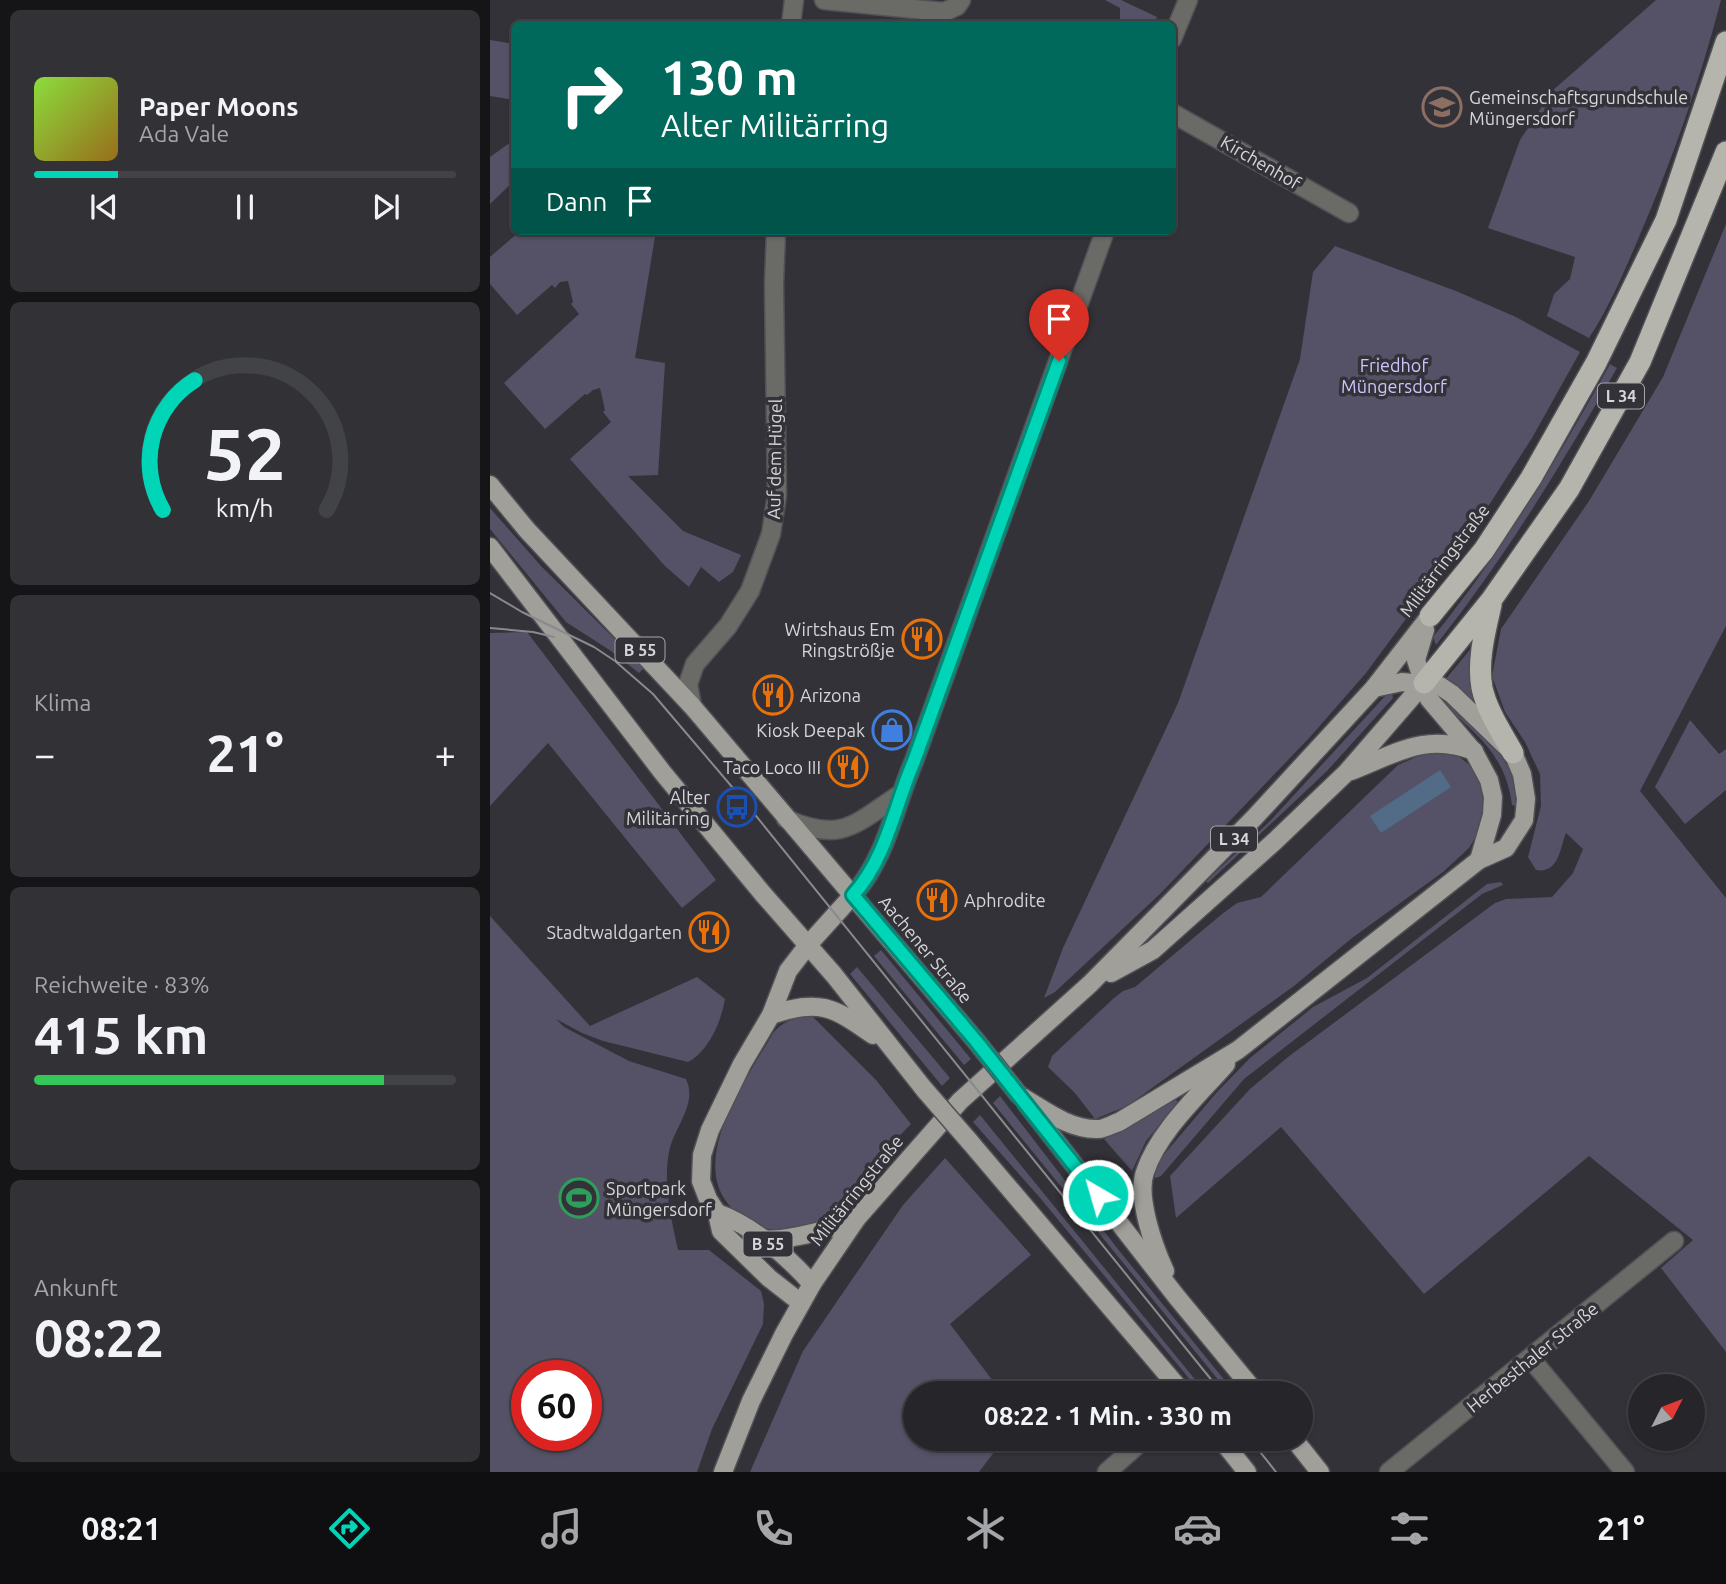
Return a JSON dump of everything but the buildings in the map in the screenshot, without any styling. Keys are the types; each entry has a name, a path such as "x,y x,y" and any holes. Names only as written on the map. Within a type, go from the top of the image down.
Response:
{"highway":[{"name":"Militärringstraße","path":"1430,616 1485,550 1531,478 1595,363 1666,220 1726,42"},
{"name":"Militärringstraße","path":"1424,683 1492,599 1569,489 1640,362 1726,152"},
{"path":"1492,599 1485,630 1482,688 1493,717 1513,753"}],"main road":[{"name":"Aachener Straße","path":"490,485 527,530 692,706 853,895 976,1041 1246,1381"},
{"path":"490,547 663,773 808,944 924,1089 1173,1381"},
{"path":"1430,616 1416,660 1429,699 1474,751 1489,780 1493,797 1492,815 1479,860"},
{"name":"Militärringstraße","path":"723,1472 751,1401 801,1303 857,1218 960,1101 1090,984 1254,818 1374,688 1430,616"},
{"path":"1019,1095 1062,1121 1086,1128 1100,1129 1142,1110 1238,1050 1479,860 1506,848 1524,820 1526,799 1522,774 1513,753 1447,690 1424,683 1402,682 1374,688"},
{"name":"Militärringstraße","path":"1090,984 1153,950 1222,890 1347,772 1424,683"},
{"path":"1347,772 1406,748 1432,743 1449,743 1474,751"},
{"path":"801,1303 769,1278 721,1231 717,1213 701,1181 702,1155 710,1130 738,1072 771,1015 788,971 808,944 853,895"},
{"path":"771,1015 795,1007 832,1009 874,1036 899,1059"},
{"path":"1176,1296 1152,1237 1145,1211 1143,1174 1157,1144 1238,1050"},
{"name":"B 55","path":"717,1213 734,1219 791,1260 812,1284"},
{"name":"B 55","path":"763,1241 829,1231 857,1218"},
{"path":"1230,1451 1247,1472"},
{"path":"1303,1451 1320,1472"}],"street":[{"path":"791,21 794,0"},
{"path":"824,0 944,12 957,6 961,0"},
{"path":"1176,30 1188,0"},
{"name":"Kirchenhof","path":"1176,115 1349,213"},
{"name":"Auf dem Hügel","path":"692,706 688,684 695,664 728,625 750,591 771,534 777,495 774,298 776,235"},
{"path":"853,895 882,852 900,795 919,750 1104,235"},
{"path":"785,818 819,831 839,830 854,825 900,795"},
{"name":"Herbesthaler Straße","path":"1389,1472 1674,1241"},
{"path":"1531,1359 1625,1472"},
{"path":"1107,1472 1130,1451"}],"green space":[{"path":"1105,0 1121,0 1157,17 1155,21 1120,21 1120,8"},
{"path":"1656,0 1721,0 1695,91 1663,179 1616,289 1589,338 1547,316 1554,294 1570,279 1575,257 1488,228 1520,140 1552,91"},
{"path":"490,40 511,44 511,100 490,96"},
{"path":"511,142 511,184 490,204 490,157"},
{"path":"1726,224 1726,626 1640,791 1726,898 1726,1352 1661,1268 1693,1240 1589,1156 1424,1294 1281,1127 1176,1218 1170,1176 1250,1089 1288,1057 1495,903 1506,899 1552,897 1573,873 1583,849 1566,833 1557,859 1550,868 1536,870 1528,857 1541,806 1540,774 1525,742 1505,712 1492,676 1501,629 1589,501 1663,377"},
{"path":"515,235 655,235 635,358 665,363 658,475 628,476 683,531 741,555 733,572 719,582 701,567 689,587 665,566 570,459 611,422 603,412 605,410 600,388 585,394 545,429 504,383 579,314 571,304 573,302 568,281 560,282 555,288 552,285 517,315 490,284 490,257"},
{"name":"Friedhof Müngersdorf","path":"1335,246 1456,291 1516,317 1580,352 1532,438 1482,516 1366,673 1310,737 1160,894 1055,992 1044,998 1063,948 1178,703 1300,359 1313,272"},
{"path":"1610,364 1617,368 1554,475 1486,579 1436,645 1433,637 1528,505"},
{"path":"490,508 541,566 644,668 639,673 566,622 490,529"},
{"path":"527,632 716,880 682,908 548,743 490,806 490,633"},
{"path":"1473,646 1483,714 1445,680"},
{"path":"1437,692 1477,728 1501,756 1510,771 1515,788 1515,806 1512,805 1508,786 1494,756 1473,731 1434,695"},
{"path":"1392,693 1393,698 1327,771 1208,883 1206,881 1269,822 1387,694"},
{"path":"1690,720 1719,754 1726,749 1726,790 1685,824 1655,787"},
{"path":"1430,751 1456,754 1478,772 1484,793 1483,816 1479,831 1469,848 1443,872 1352,938 1294,986 1127,1106 1095,1119 1075,1093 1048,1067 1052,1056 1114,998 1135,987 1222,914 1237,903 1261,897 1398,765"},
{"path":"1501,882 1503,885 1482,894 1244,1079 1161,1176 1153,1176 1161,1158 1250,1058 1313,1007 1367,978 1487,884"},
{"path":"490,916 590,1026 697,977 725,999 713,1035 702,1051 688,1062 603,1041 556,1019 564,1027 629,1061 686,1079 689,1088 687,1106 672,1143 667,1164 669,1201 678,1250 709,1250 761,1291 764,1304 763,1324 712,1429 697,1472 490,1472"},
{"path":"881,950 971,1059 964,1065 874,956"},
{"path":"857,967 950,1078 942,1086 850,974"},
{"path":"811,1015 876,1080 911,1124 866,1170 827,1219 813,1225 773,1230 749,1221 727,1203 717,1181 716,1156 722,1130 733,1103 773,1033 790,1020"},
{"path":"1000,1096 1117,1248 1225,1381 1219,1381 993,1103"},
{"path":"1173,1097 1178,1102 1146,1141 1132,1171 1104,1139"},
{"path":"980,1115 1196,1381 1191,1381 1041,1199 973,1122"},
{"path":"945,1158 1031,1255 950,1324 993,1381 903,1381 903,1451 995,1451 979,1472 750,1472 803,1351 903,1205"}],"water":[{"path":"1440,770 1451,787 1381,833 1370,816"}],"tram line":[{"path":"490,593 522,612 594,647 615,661 653,694 744,801 1212,1381"},
{"path":"490,628 554,637"},
{"path":"1259,1451 1276,1472"}],"place":[{"name":"Gemeinschaftsgrundschule Müngersdorf","path":"1442,107"},
{"name":"Wirtshaus Em Ringströßje","path":"922,639"},
{"name":"Arizona","path":"773,695"},
{"name":"Kiosk Deepak","path":"892,730"},
{"name":"Taco Loco III","path":"848,767"},
{"name":"Alter Militärring","path":"737,807"},
{"name":"Aphrodite","path":"937,900"},
{"name":"Stadtwaldgarten","path":"709,932"},
{"name":"Sportpark Müngersdorf","path":"579,1198"}],"route":[{"path":"1059,361 900,795 882,852 863,884 853,895 976,1041 1098,1195"}]}
